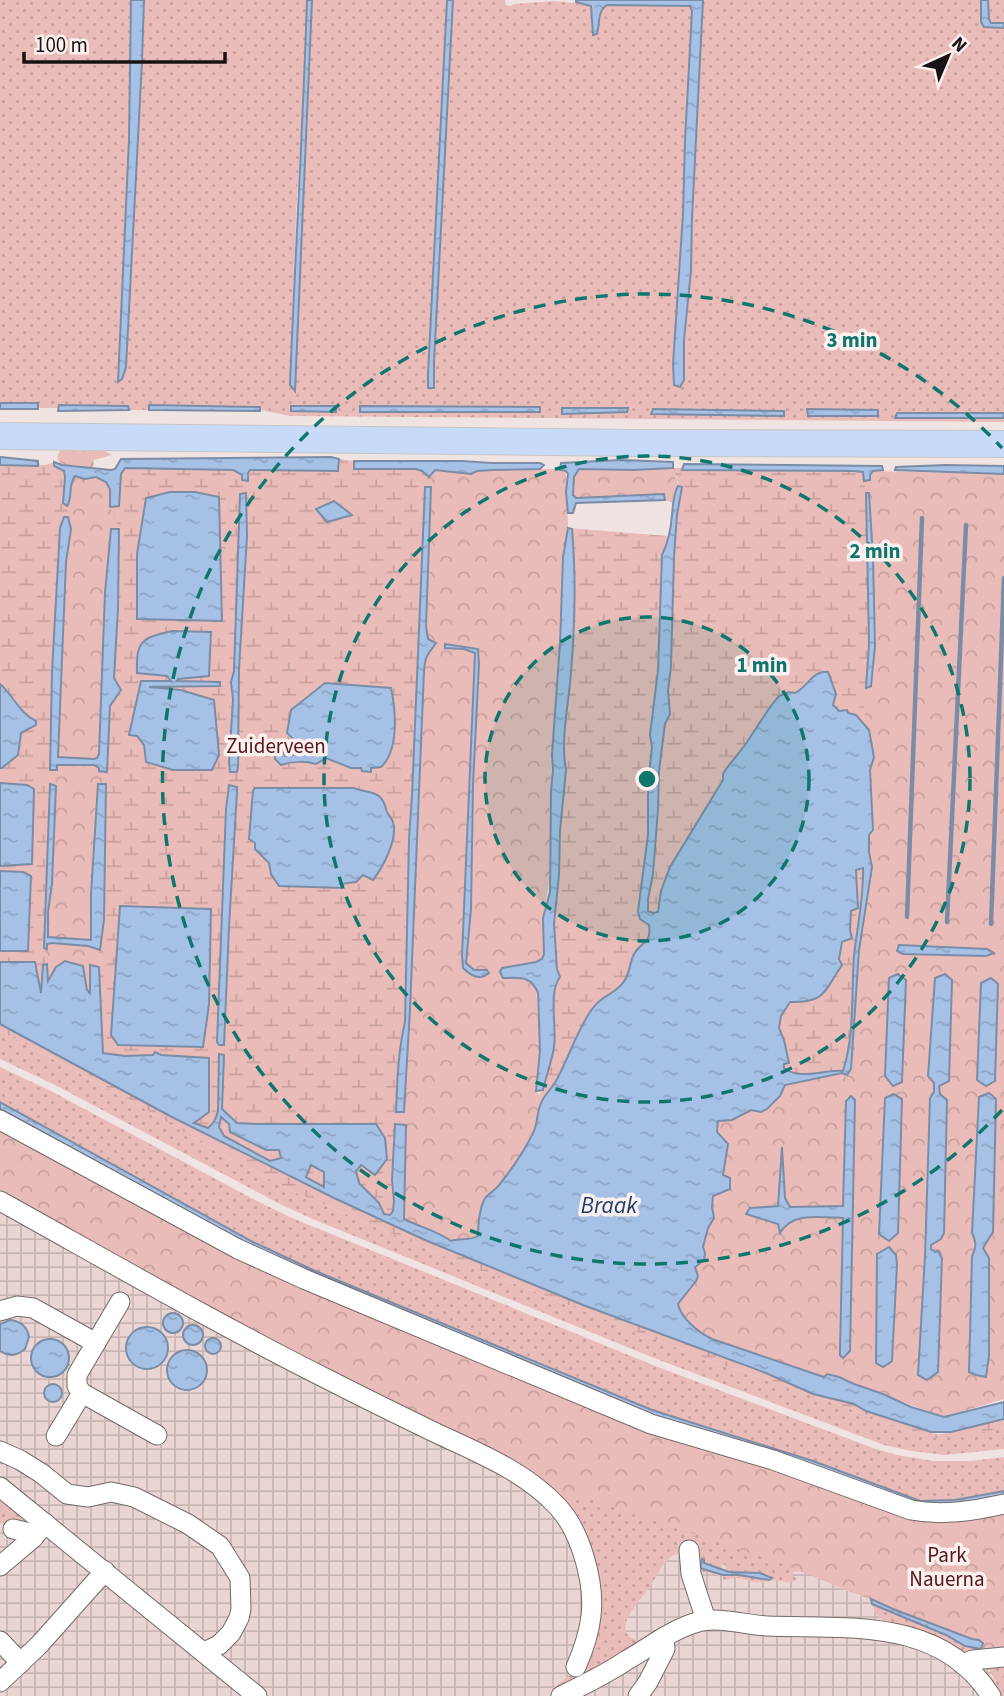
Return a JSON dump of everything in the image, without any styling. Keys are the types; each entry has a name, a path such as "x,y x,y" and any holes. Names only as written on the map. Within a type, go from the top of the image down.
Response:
{"main road":[{"path":"0,436 1004,444"}],"lane":[{"path":"0,1120 238,1249 651,1424 773,1460 911,1510 950,1513 1004,1504"},
{"path":"0,1201 266,1348 495,1460 534,1486 559,1508 572,1527 590,1584 590,1626 576,1667"},
{"path":"120,1302 77,1376 77,1386 82,1393 157,1435"},
{"path":"0,1311 18,1306 33,1308 96,1343"},
{"path":"56,1436 82,1393"},
{"path":"0,1451 20,1460 67,1494 88,1497 111,1492 134,1497 188,1524 220,1546 240,1578 241,1609 236,1625 226,1639 204,1652"},
{"path":"20,1460 15,1471 0,1487 39,1537"},
{"path":"13,1529 39,1537 105,1571 257,1696"},
{"path":"0,1566 39,1537"},
{"path":"0,1581 39,1537"},
{"path":"689,1550 691,1574 706,1620"},
{"path":"0,1682 39,1645 105,1571"},
{"path":"561,1696 608,1672 664,1637 706,1620 901,1633 947,1652 981,1682 991,1696"},
{"path":"638,1696 665,1649 664,1637"},
{"path":"0,1641 21,1662"},
{"path":"962,1664 973,1660 1004,1657"}],"shaded area":[{"path":"0,1199 800,1570 979,1640 1004,1696 0,1696"}],"green space":[{"path":"0,0 131,0 129,139 118,381 126,367 144,0 307,0 290,385 294,390 312,0 447,0 428,374 428,387 433,388 453,0 505,0 506,5 510,6 554,1 591,5 593,35 597,34 600,14 607,5 690,5 692,11 683,214 673,364 684,380 703,0 981,0 981,21 984,27 1004,28 1004,422 291,416 260,408 149,406 149,410 128,410 128,406 60,405 59,408 38,408 37,403 0,403","holes":["361,406 539,407 540,411 360,412","653,409 784,411 783,416 652,414"]},
{"path":"988,0 1004,0 1004,23 992,23 989,19"},
{"path":"60,450 105,451 112,455 94,460 93,468 62,465 57,458"},
{"path":"339,459 354,461 355,469 416,469 428,476 425,487 409,839 405,1022 398,1076 394,1200 390,1215 384,1214 379,1203 359,1183 356,1171 360,1164 387,1159 256,1124 237,1123 222,1109 224,1055 219,1055 218,1111 214,1123 207,1128 193,1123 208,1058 103,1053 99,967 90,965 100,950 104,920 106,784 99,771 107,771 110,706 117,696 119,685 114,678 119,529 110,507 119,505 121,474 125,468 130,467 233,470 248,480 250,470 338,471","holes":["240,493 247,536 239,669 237,772 231,682 234,671","172,631 211,632 177,679 178,682 220,682 148,686 181,690 144,744 137,735 141,681 172,682 167,676 153,635","282,749 284,756 309,753 370,768 371,771 351,768 326,758 317,764 287,763 275,759 275,754","229,785 237,787 224,1045","255,788 354,788 383,800 393,822 373,880 363,875 339,884 271,874 269,863 255,849","210,909 209,1004 203,1047"]},
{"path":"38,461 40,465 54,462 54,466 64,471 63,503 67,506 68,517 64,517 52,672 50,770 56,786 51,784 44,948 47,964 43,965 41,998 35,963 0,962 0,951 28,951 23,872 0,871 0,866 32,864 27,785 0,783 0,465 37,466"},
{"name":"Zuiderveen","path":"0,464 120,482 125,468 566,471 568,528 563,557 552,755 549,882 543,918 544,954 536,988 540,1051 536,1091 543,1099 650,735 662,555 669,536 673,503 665,500 663,495 576,498 572,495 574,477 579,469 673,468 678,485 870,475 873,471 1004,474 1004,1399 944,1417 839,1377 824,1377 800,1370 704,1336 680,1311 433,1243 0,1024","holes":["869,846 872,868 859,950 851,1069 847,1079 846,1075 835,1070 799,1075","851,1096 855,1101 852,1218 840,1355 846,1098"]},
{"path":"673,468 863,472 869,580 869,644 864,709 866,725 833,705 834,688 828,672 825,671 797,693 779,696 745,745 670,867 661,891 658,912 653,913 648,911 648,899 653,874 659,771 665,724 670,714 668,691 674,557 677,515 682,494"},
{"path":"568,528 668,536 661,577 658,670 650,735 652,747 648,783 648,835 638,911 650,925 649,938 635,952 625,981 589,1013 558,1078 543,1099 540,1093 553,1047 554,992 559,977 554,924 566,770 564,734 571,672 574,601 572,530"},
{"path":"863,868 854,959 851,1030 843,1071 805,1074 791,1072 784,1068 784,1064 789,1062 779,1028 781,1016 790,1002 811,1000 822,994 842,965 840,954 850,928 856,870"},
{"path":"0,1022 265,1163 425,1240 659,1330 670,1337 682,1338 739,1361 743,1366 828,1398 854,1404 873,1414 935,1434 1004,1416 1004,1427 952,1437 922,1436 789,1386 718,1364 441,1255 292,1191 0,1031"},
{"path":"0,1031 292,1191 441,1255 718,1364 789,1386 922,1436 965,1435 1004,1427 1004,1449 945,1455 884,1445 654,1358 315,1220 0,1059"},
{"path":"0,1067 51,1091 292,1218 658,1367 897,1455 934,1461 971,1461 1004,1457 1004,1491 948,1502 915,1500 813,1461 652,1410 302,1266 241,1236 0,1102"},
{"name":"Park Nauerna","path":"0,1116 398,1316 898,1504 1004,1501 1004,1652 982,1654 983,1647 972,1639 800,1570 575,1493 568,1498 558,1498 0,1199"},
{"path":"221,1117 229,1124 279,1150 281,1158 270,1161 224,1136 219,1127"},
{"path":"311,1165 324,1172 324,1187 306,1177"},
{"path":"590,1463 1004,1652 966,1655 916,1629 885,1622 875,1613 872,1604 946,1635 956,1642 981,1649 871,1599 800,1571 793,1572 797,1579 789,1582 722,1579 723,1575 769,1580 771,1578 760,1573 729,1572 723,1564 721,1568 703,1563 700,1568 721,1574 720,1577 695,1571 685,1559 676,1554 664,1564 627,1620 625,1628 628,1635 648,1643 556,1691 552,1689 579,1668 595,1614 553,1496"},
{"path":"0,1497 24,1518 25,1523 0,1523"},
{"path":"987,1664 1004,1664 1004,1696 1002,1696"}],"water":[{"path":"131,0 144,0 142,62 126,367 122,379 118,382 129,139"},
{"path":"307,0 312,0 295,391 290,385"},
{"path":"447,0 453,0 434,388 428,388 428,374"},
{"path":"576,0 703,0 691,271 684,340 684,380 680,387 674,385 673,364 692,11 690,6 607,5 600,14 597,34 593,35 591,6"},
{"path":"981,0 988,0 991,23 1004,23 1004,28 984,27 981,22"},
{"path":"0,403 38,403 38,409 0,409"},
{"path":"59,405 128,406 129,410 58,411"},
{"path":"149,405 260,407 260,411 149,410"},
{"path":"291,406 336,406 336,412 291,411"},
{"path":"360,406 540,407 540,412 360,412"},
{"path":"562,408 628,408 627,412 562,414"},
{"path":"653,409 784,411 784,416 651,414"},
{"path":"807,409 878,410 878,416 808,416"},
{"path":"897,413 1004,413 1004,418 895,418"},
{"path":"0,457 38,461 38,466 0,465"},
{"path":"121,459 339,459 338,471 250,470 248,481 242,480 242,475 233,470 125,468 121,474 119,506 110,507 110,489 106,482 96,477 85,479 75,476 67,506 63,503 64,471 54,466 54,462 111,470 115,469"},
{"path":"621,460 673,462 673,468 579,469 574,477 573,495 576,498 664,494 665,500 576,503 573,513 568,513 568,474 560,470 561,463"},
{"path":"354,461 462,461 544,465 540,469 477,471 471,474 435,470 429,477 416,469 354,469"},
{"path":"684,464 882,466 883,470 873,471 870,480 864,481 863,472 853,471 682,470"},
{"path":"1004,466 1004,474 895,470 896,467"},
{"name":"Braak","path":"678,486 682,487 674,557 668,691 670,714 665,724 659,771 648,911 658,912 661,891 670,867 723,780 726,769 779,696 795,693 814,676 828,672 836,694 833,705 839,711 847,710 848,713 856,715 869,730 874,757 870,770 873,830 869,835 869,852 872,867 859,950 851,1069 847,1075 842,1073 785,1085 780,1096 767,1109 761,1112 751,1110 732,1120 718,1121 717,1132 728,1144 723,1175 730,1178 730,1189 713,1196 714,1218 703,1247 704,1260 695,1267 698,1276 696,1281 678,1304 691,1324 712,1339 824,1377 827,1374 839,1377 911,1407 944,1417 1004,1402 1004,1419 951,1432 931,1432 866,1411 854,1404 813,1394 766,1373 583,1305 425,1240 334,1198 170,1116 0,1024 0,962 35,962 41,993 43,965 47,964 48,981 56,967 65,961 83,966 87,990 90,993 90,965 99,967 103,1053 125,1056 153,1055 155,1052 161,1055 209,1058 209,1112 194,1123 208,1128 218,1111 219,1054 224,1055 222,1109 237,1123 376,1124 385,1138 387,1159 375,1175 361,1165 356,1171 359,1183 379,1203 384,1214 390,1215 394,1201 392,1180 395,1124 406,1125 404,1219 451,1241 478,1236 484,1200 504,1179 527,1145 535,1127 540,1104 557,1079 585,1020 598,1002 624,982 633,956 649,936 649,925 640,919 638,911 648,835 648,783 652,747 650,735 658,670 662,555 669,535","holes":["863,868 854,956 851,1029 843,1071 805,1074 791,1072 784,1068 784,1064 789,1063 779,1028 781,1016 790,1002 811,1000 823,994 842,965 839,959 842,942 852,938 851,911 858,908 856,870","221,1117 229,1124 230,1132 266,1150 279,1150 281,1158 270,1161 224,1136 219,1127","311,1165 324,1172 324,1187 306,1177"]},
{"path":"425,487 431,487 426,626 428,639 436,643 427,656 424,671 404,1112 396,1112 399,1056 405,1022 409,839"},
{"path":"170,492 195,492 219,497 222,621 137,619 137,554 146,498"},
{"path":"246,493 247,536 239,669 238,767 237,772 230,772 233,699 231,682 234,671 240,494"},
{"path":"866,493 869,493 873,557 875,646 871,686 866,688 869,644"},
{"path":"334,501 352,515 327,522 316,509"},
{"path":"64,517 68,517 71,529 66,562 58,757 94,759 99,754 105,592 111,529 119,529 114,678 121,690 110,706 107,772 99,771 94,765 57,765 57,770 50,770 52,672 60,528"},
{"path":"568,528 572,529 574,600 570,684 564,734 566,770 554,924 560,977 554,992 553,1052 543,1090 536,1091 540,1051 538,993 528,980 503,978 500,972 502,968 536,962 542,959 544,954 543,918 550,892 552,755 563,557"},
{"path":"172,631 211,632 209,676 177,681 220,682 220,686 149,687 181,690 214,700 219,755 212,770 173,770 146,762 144,745 137,736 129,735 141,681 171,681 167,676 137,673 139,647 153,636"},
{"path":"445,644 478,649 471,909 466,963 474,970 487,970 489,973 482,977 472,975 463,968 462,955 475,653 464,649 445,648"},
{"path":"325,683 391,688 395,730 391,751 381,767 371,768 371,772 351,768 326,758 316,764 299,762 281,765 275,759 275,754 271,751 276,743 285,756 308,753 287,733 291,710"},
{"path":"0,684 25,714 36,721 36,725 21,733 18,755 2,768 0,768"},
{"path":"0,783 27,785 34,789 32,864 0,866"},
{"path":"50,784 56,786 48,937 91,940 98,784 106,784 104,920 100,950 88,946 52,943 47,944 47,949 44,948"},
{"path":"229,785 237,787 237,791 224,1045 219,1045 217,1042"},
{"path":"255,788 354,788 378,795 394,829 389,852 373,880 363,875 356,882 340,884 343,888 279,886 271,874 269,863 249,839"},
{"path":"0,871 23,872 31,876 28,951 0,951"},
{"path":"120,906 211,909 209,1004 203,1047 118,1045 111,1035"},
{"path":"899,945 987,949 994,953 986,956 903,954 897,951"},
{"path":"898,974 906,980 902,1082 893,1086 885,1076 889,978"},
{"path":"945,974 952,980 949,1081 939,1086 940,1094 947,1100 944,1233 941,1239 931,1245 931,1249 938,1251 942,1258 938,1372 927,1380 918,1375 930,1098 934,1092 934,1083 928,1076 935,978"},
{"path":"991,978 998,984 995,1081 986,1086 977,1080 981,983"},
{"path":"989,1093 996,1099 993,1232 983,1248 989,1258 989,1356 986,1377 969,1372 979,1097"},
{"path":"894,1094 902,1099 898,1233 889,1241 879,1234 885,1098"},
{"path":"851,1096 855,1100 850,1351 843,1358 840,1350 843,1218 799,1219 785,1226 780,1233 778,1224 746,1214 750,1208 778,1206 782,1147 785,1198 790,1207 843,1206 846,1101"},
{"path":"0,1102 253,1242 313,1270 652,1410 813,1461 920,1501 955,1500 1004,1491 1004,1496 975,1502 922,1505 667,1421 251,1246 0,1109"},
{"path":"889,1247 896,1255 897,1265 892,1361 883,1367 876,1363 877,1254"},
{"path":"173,1313 180,1316 183,1323 180,1330 173,1333 166,1330 163,1323 166,1316"},
{"path":"10,1320 23,1325 29,1337 25,1349 13,1355 0,1351 0,1324"},
{"path":"193,1325 200,1328 203,1335 200,1342 193,1345 186,1342 183,1335 186,1328"},
{"path":"147,1327 162,1333 168,1348 162,1363 147,1369 132,1363 126,1348 132,1333"},
{"path":"213,1338 219,1340 219,1352 213,1354 207,1352 205,1346 207,1340"},
{"path":"50,1339 63,1345 69,1358 63,1371 50,1377 37,1371 31,1358 37,1345"},
{"path":"187,1350 195,1351 201,1356 206,1362 206,1378 201,1384 195,1389 187,1390 179,1389 173,1384 168,1378 167,1370 168,1362 173,1356 179,1351"},
{"path":"53,1384 59,1387 62,1393 59,1399 53,1402 47,1399 44,1393 47,1387"},
{"path":"702,1559 704,1563 729,1572 760,1573 772,1578 769,1580 723,1575 700,1568"},
{"path":"871,1599 979,1640 983,1643 981,1649 965,1646 946,1635 872,1604"}],"waterway":[{"path":"907,917 922,518"},
{"path":"947,922 966,525"},
{"path":"991,924 1004,578"}]}
